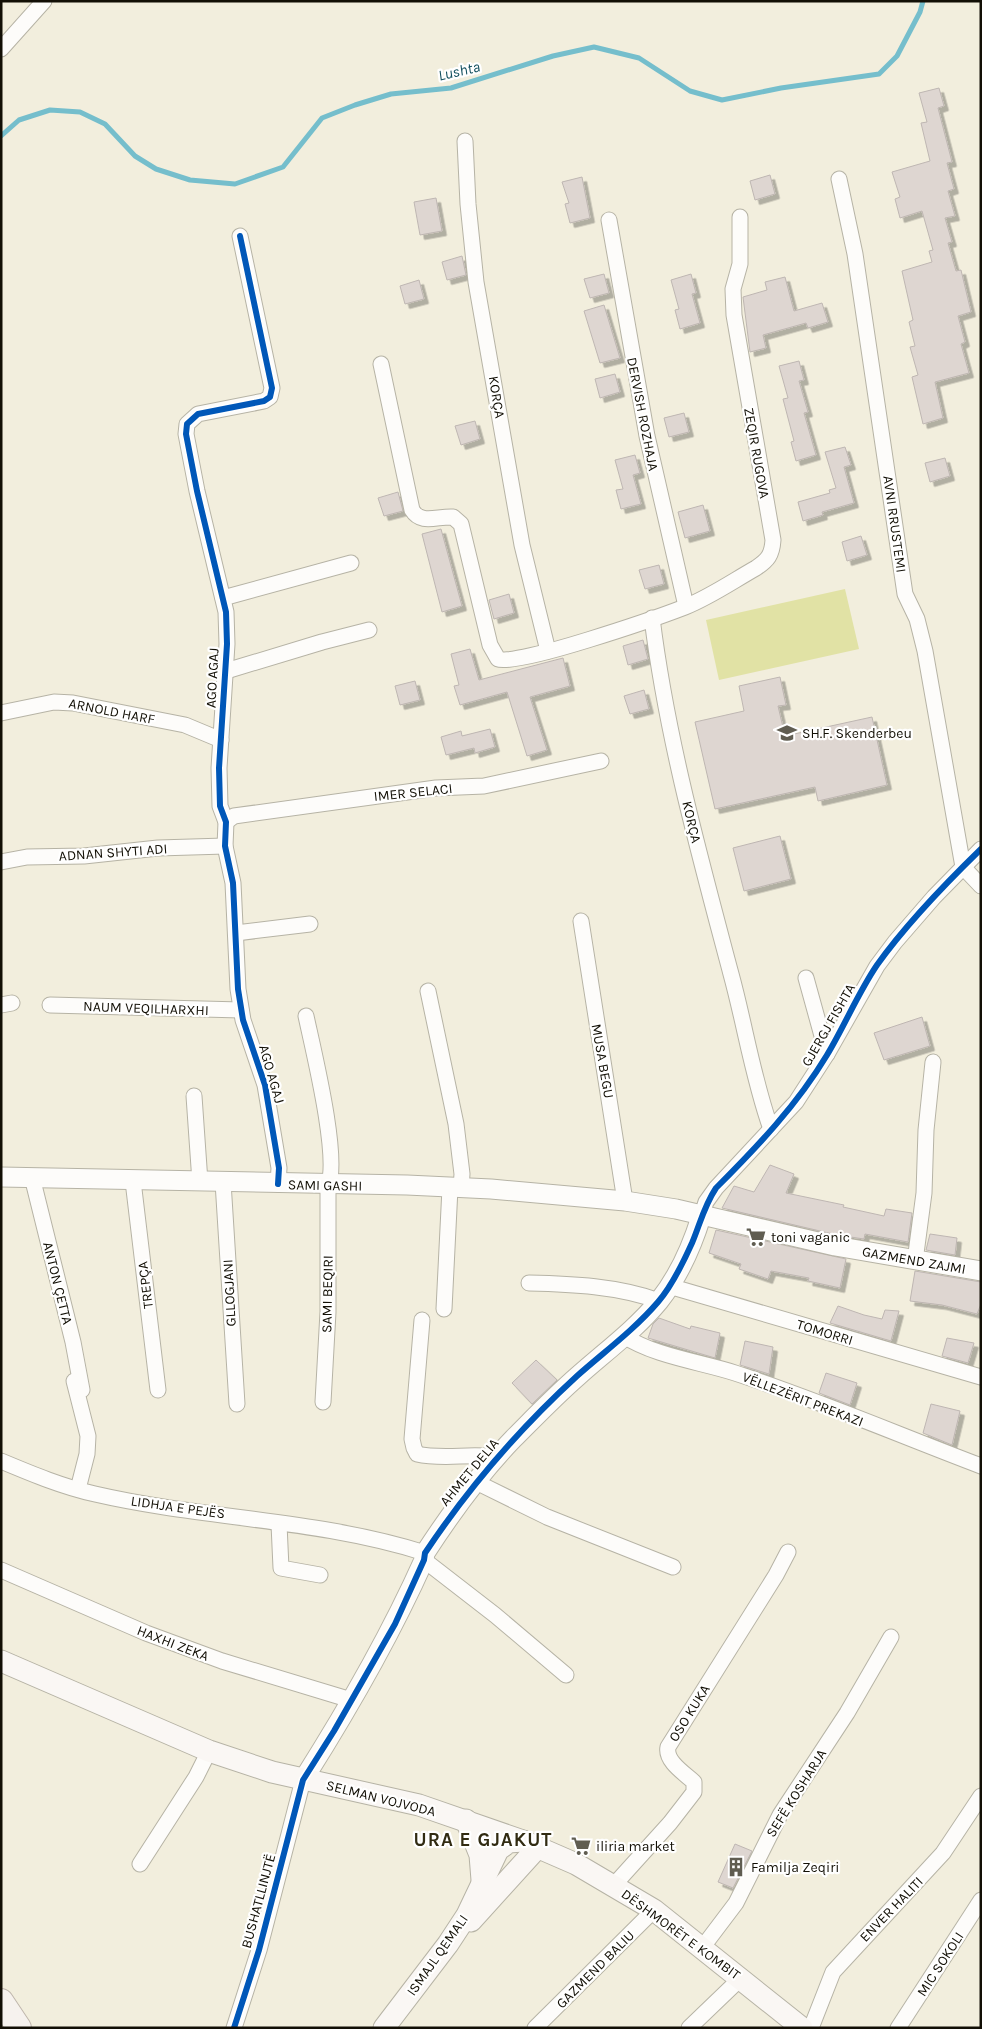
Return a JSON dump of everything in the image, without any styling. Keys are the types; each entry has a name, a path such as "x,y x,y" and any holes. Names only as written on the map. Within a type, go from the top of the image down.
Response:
{"main road":[{"name":"SELMAN VOJVODA","path":"1,1661 209,1751 303,1780 384,1795 466,1820 531,1844"},
{"path":"466,1820 480,1855 482,1880"},
{"name":"ISMAJL QEMALI","path":"384,2028 448,1944 467,1915 482,1880 498,1850 509,1842 531,1844"},
{"name":"DËSHMORËT E KOMBIT","path":"531,1844 614,1885 654,1910 802,2028"},
{"path":"448,1944 531,1844"},
{"path":"1,2001 19,2028"}],"street":[{"path":"1,49 44,1"},
{"name":"KORÇA","path":"465,141 468,204 476,282 522,545 548,651"},
{"name":"AVNI RRUSTEMI","path":"839,179 855,254 905,594 917,618 963,867"},
{"name":"ZEQIR RUGOVA","path":"652,618 686,606 756,568 767,561 772,553 773,540 734,314 733,289 740,264 740,217"},
{"name":"DERVISH ROZHAJA","path":"609,220 647,436 686,606"},
{"name":"AGO AGAJ","path":"240,236 272,388 270,396 264,401 198,414 187,424 186,434 197,491 226,612 226,671 221,740 220,806 226,822 225,846 233,883 242,1010 253,1053 265,1084 280,1168 278,1184"},
{"path":"382,364 412,510 416,517 422,519 453,517 462,524 475,588 494,654 503,662 548,651 652,618"},
{"path":"223,598 351,563"},
{"name":"KORÇA","path":"652,618 659,668 691,821 763,1106 771,1128"},
{"name":"AGO AGAJ","path":"226,671 303,647 370,630"},
{"name":"ARNOLD HARF","path":"1,713 54,702 73,703 185,725 221,740"},
{"name":"IMER SELACI","path":"226,822 234,816 310,804 436,788 484,786 601,761"},
{"name":"ADNAN SHYTI ADI","path":"1,862 28,857 84,856 158,848 225,846"},
{"name":"GJERGJ FISHTA","path":"701,1216 706,1202 716,1188 796,1102 827,1054 876,966 934,897 981,850"},
{"path":"963,867 981,886"},
{"name":"MUSA BEGU","path":"581,922 625,1201"},
{"path":"236,933 310,924"},
{"path":"806,978 827,1054"},
{"path":"428,991 456,1124 462,1174 455,1188 444,1309"},
{"name":"NAUM VEQILHARXHI","path":"50,1005 242,1010"},
{"name":"SAMI BEQIRI","path":"306,1016 323,1096 333,1174 328,1186 328,1312 323,1402"},
{"path":"916,1261 924,1193 926,1130 933,1062"},
{"path":"194,1096 200,1182"},
{"name":"SAMI GASHI","path":"1,1177 328,1186 407,1185 625,1201 676,1209 701,1216"},
{"name":"ANTON ÇETTA","path":"32,1177 71,1334 78,1386 88,1436 87,1454 78,1489"},
{"name":"TREPÇA","path":"133,1181 158,1390"},
{"name":"GLLOGJANI","path":"223,1182 237,1404"},
{"name":"GAZMEND ZAJMI","path":"701,1216 834,1246 916,1261 980,1270"},
{"name":"AHMET DELIA","path":"303,1780 395,1624 424,1556 456,1506 496,1456 576,1377 624,1336 664,1294 692,1243 701,1216"},
{"path":"529,1283 599,1288 644,1296 664,1294"},
{"name":"TOMORRI","path":"664,1294 981,1377"},
{"name":"AHMET DELIA","path":"422,1320 412,1438 414,1448 418,1454 427,1456 480,1454 496,1456"},
{"name":"VËLLEZËRIT PREKAZI","path":"624,1336 647,1347 736,1374 981,1466"},
{"name":"LIDHJA E PEJËS","path":"1,1462 78,1489 147,1504 226,1514 392,1543 424,1556"},
{"path":"476,1482 547,1517 673,1567"},
{"path":"279,1524 280,1568 320,1575"},
{"name":"OSO KUKA","path":"614,1885 675,1818 694,1792 694,1782 670,1759 667,1753 668,1747 776,1575 788,1552"},
{"path":"424,1556 566,1675"},
{"name":"HAXHI ZEKA","path":"1,1570 146,1633 222,1661 351,1700"},
{"name":"SEFË KOSHARJA","path":"702,1948 736,1903 780,1815 847,1713 891,1637"},
{"path":"140,1864 196,1777 209,1751"},
{"name":"BUSHATLLINJTË","path":"234,2028 259,1950 303,1780"},
{"name":"ENVER HALITI","path":"811,2028 833,1972 939,1858 981,1796"},
{"name":"MIC SOKOLI","path":"898,2028 981,1900"},
{"name":"GAZMEND BALIU","path":"535,2028 654,1910"},
{"path":"689,2028 741,1978"}],"green space":[{"path":"845,589 859,649 719,680 706,620"}],"building":[{"path":"939,88 944,106 938,108 952,162 947,163 954,189 948,191 955,216 945,218 952,242 948,243 956,271 961,270 971,312 958,316 965,342 961,344 969,373 935,382 943,418 923,424 912,377 918,375 910,347 915,346 909,322 913,320 902,271 932,262 929,251 933,250 922,211 900,218 895,199 900,197 892,172 930,161 921,123 927,122 919,93"},
{"path":"770,175 775,194 755,200 750,181"},
{"path":"582,177 590,218 570,223 565,204 569,203 562,182"},
{"path":"436,198 442,231 420,235 414,202"},
{"path":"462,256 466,275 447,280 442,262"},
{"path":"604,274 609,293 590,298 584,279"},
{"path":"691,274 696,293 692,294 700,323 680,329 675,310 679,309 671,280"},
{"path":"785,277 794,311 822,303 828,322 808,328 806,323 763,335 766,348 750,352 743,297 767,290 765,282"},
{"path":"419,280 424,299 405,304 400,286"},
{"path":"604,305 620,358 600,363 584,311"},
{"path":"799,361 804,380 799,381 808,412 804,413 816,455 796,461 791,442 794,441 783,399 788,398 779,366"},
{"path":"615,374 620,392 600,398 595,379"},
{"path":"684,413 689,432 669,437 664,418"},
{"path":"475,421 480,439 461,445 455,426"},
{"path":"845,447 851,465 844,467 854,503 822,512 823,515 803,521 798,502 830,493 829,490 836,488 825,452"},
{"path":"635,455 640,473 633,475 641,504 621,509 616,490 623,489 615,460"},
{"path":"945,458 950,476 930,482 925,463"},
{"path":"398,492 403,511 384,516 378,498"},
{"path":"703,505 710,531 685,538 678,512"},
{"path":"441,529 462,606 442,612 422,534"},
{"path":"861,536 867,555 847,561 842,542"},
{"path":"659,565 664,584 645,589 639,570"},
{"path":"509,594 514,613 494,619 489,600"},
{"path":"643,640 648,659 628,665 623,646"},
{"path":"470,649 479,680 563,658 570,686 530,697 547,750 527,756 507,692 460,705 454,686 459,685 451,654"},
{"name":"SH.F. Skenderbeu","path":"780,677 786,705 778,706 785,736 872,717 887,785 818,801 815,787 715,809 695,722 744,711 739,686"},
{"path":"415,681 420,700 400,705 395,686"},
{"path":"644,690 649,709 630,714 624,696"},
{"path":"490,729 495,747 475,753 474,748 446,755 441,737 461,731 462,736"},
{"path":"780,836 791,879 744,891 733,848"},
{"path":"922,1017 930,1046 884,1060 874,1033"},
{"path":"770,1165 794,1174 786,1193 844,1205 843,1207 884,1216 886,1209 912,1213 908,1242 865,1234 864,1239 837,1235 722,1208 734,1186 754,1192"},
{"path":"716,1230 846,1259 840,1288 808,1281 809,1278 771,1271 768,1279 739,1269 741,1264 709,1253"},
{"path":"930,1234 957,1238 955,1255 926,1250"},
{"path":"915,1271 981,1282 981,1304 977,1314 942,1305 910,1301"},
{"path":"838,1306 882,1319 885,1310 899,1311 891,1341 830,1323"},
{"path":"659,1318 690,1329 691,1326 720,1333 715,1358 648,1338 653,1324"},
{"path":"947,1338 974,1343 968,1363 942,1356"},
{"path":"745,1341 773,1347 769,1374 740,1365"},
{"path":"536,1360 557,1380 532,1404 512,1383"},
{"path":"826,1373 857,1383 850,1405 819,1393"},
{"path":"931,1404 960,1411 952,1445 923,1433"},
{"name":"Familja Zeqiri","path":"735,1844 752,1851 733,1888 718,1882"}],"waterway":[{"name":"Lushta","path":"1,136 19,120 50,110 80,112 105,124 135,156 156,169 190,180 235,184 283,167 322,118 355,105 391,94 451,88 553,56 594,47 639,58 690,91 722,100 781,88 879,74 897,56 920,12 923,1"}],"cycle path":[{"path":"240,236 272,388 270,397 264,401 198,414 187,424 186,434 197,491 226,612 227,644 219,768 220,806 226,822 225,846 233,883 238,989 243,1020 265,1085 279,1168 278,1184"},
{"path":"234,2028 259,1950 303,1780 334,1731 395,1624 424,1560 425,1553 459,1505 515,1438 555,1396 639,1322 663,1296 673,1282 685,1258 705,1208 716,1188 761,1141 803,1091 827,1055 870,976 889,949 926,905 981,849"}],"place":[{"name":"SH.F. Skenderbeu","path":"787,733"},
{"name":"toni vaganic","path":"756,1237"},
{"name":"iliria market","path":"581,1846"},
{"name":"Familja Zeqiri","path":"736,1867"}],"district":[{"name":"URA E GJAKUT","path":"483,1839"}]}
